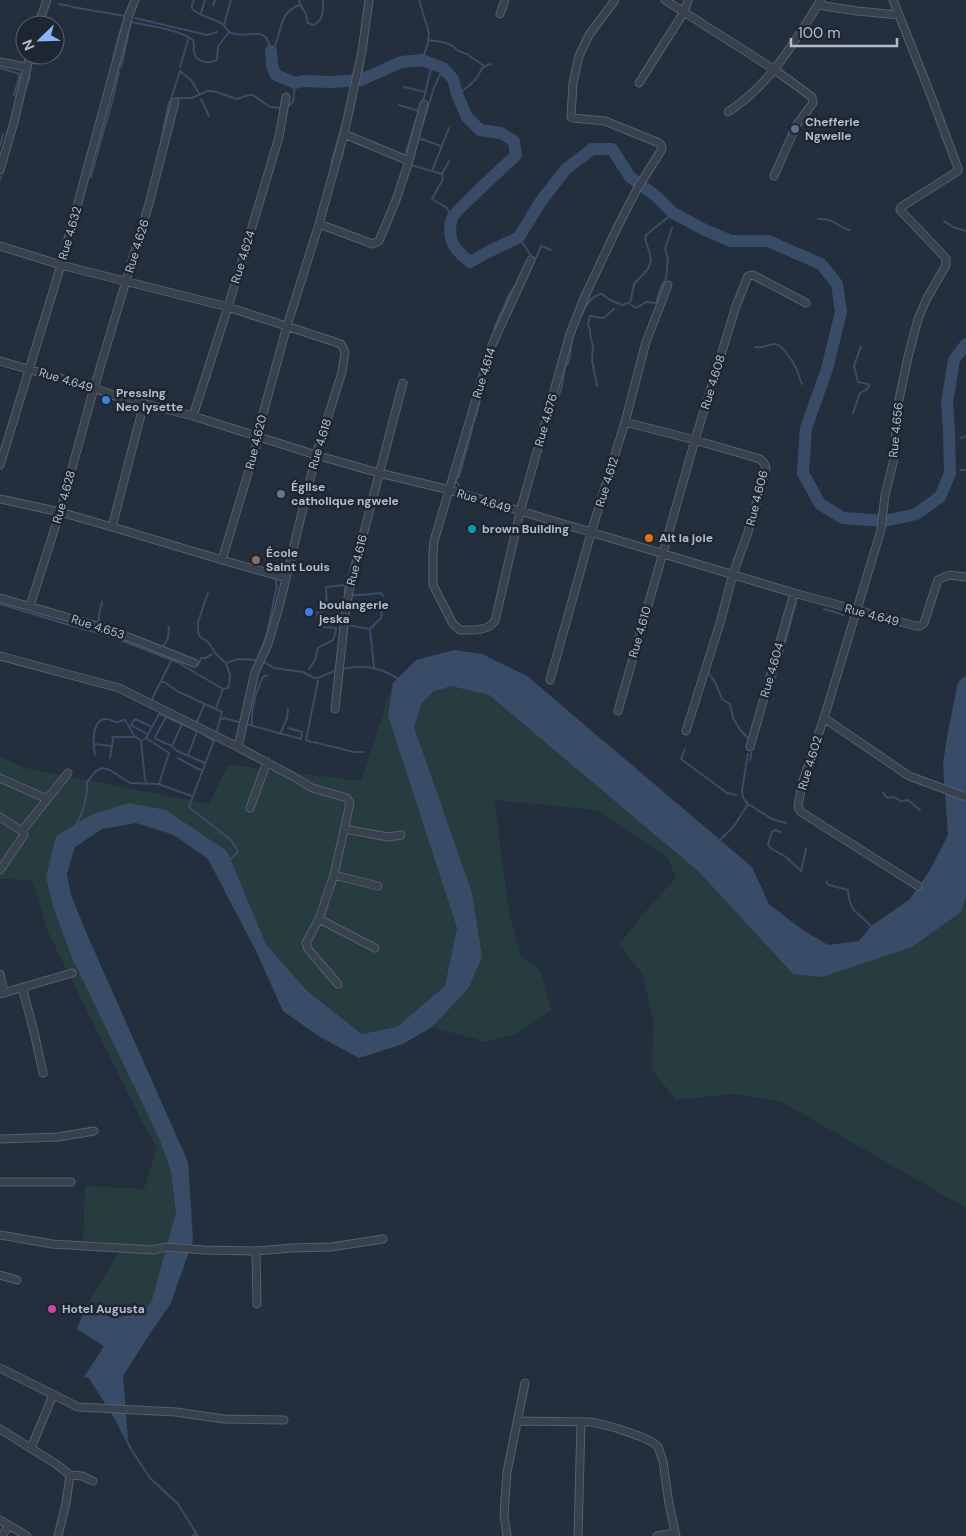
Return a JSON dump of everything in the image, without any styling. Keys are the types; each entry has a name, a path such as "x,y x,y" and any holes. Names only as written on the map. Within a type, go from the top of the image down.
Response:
{"street":[{"path":"42,15 47,0"},
{"name":"Rue 4.632","path":"0,465 61,265 129,15 135,0"},
{"name":"Rue 4.620","path":"222,560 256,450 261,421 287,326 319,224 344,134 362,52 369,0"},
{"path":"500,14 505,0"},
{"name":"Rue 4.676","path":"450,490 434,541 432,576 435,591 453,624 460,630 485,629 494,621 520,512 570,334 584,296 637,189 662,149 659,143 605,121 573,118 571,116 573,83 579,56 589,35 615,0"},
{"path":"665,0 775,70 814,100 793,133 774,176"},
{"path":"639,83 684,12 688,0"},
{"path":"728,112 745,101 775,70 820,2 857,11 899,15 893,0"},
{"name":"Rue 4.656","path":"857,611 881,530 894,459 897,409 908,357 920,313 946,265 946,259 942,254 900,210 901,207 956,173 958,168 899,15"},
{"path":"0,62 26,67 14,122 0,170"},
{"name":"Rue 4.624","path":"194,416 279,137 286,97"},
{"name":"Rue 4.626","path":"94,388 149,204 175,102"},
{"path":"319,224 374,244 379,241 396,200 409,161 424,104"},
{"path":"344,134 409,161"},
{"name":"Rue 4.618","path":"0,246 61,265 228,307 341,344 345,352 340,380 316,456 268,644 255,672 238,747"},
{"name":"Rue 4.614","path":"450,490 492,346 531,260"},
{"name":"Rue 4.608","path":"663,553 736,306 748,276 753,275 806,303"},
{"name":"Rue 4.612","path":"550,680 591,533 625,422 646,342 668,285"},
{"name":"Rue 4.649","path":"0,361 94,388 118,397 194,416 316,456 450,490 794,593 916,626 924,623 938,580 949,576 966,577"},
{"name":"Rue 4.616","path":"336,709 346,607 403,383"},
{"name":"Rue 4.628","path":"30,606 60,512 94,388"},
{"path":"112,527 144,403"},
{"path":"625,422 695,440"},
{"name":"Rue 4.606","path":"695,440 760,459 766,468 744,546 733,574"},
{"path":"0,499 60,512 286,578"},
{"name":"Rue 4.610","path":"618,711 663,553"},
{"path":"686,731 727,600 733,574"},
{"name":"Rue 4.604","path":"750,747 794,593"},
{"name":"Rue 4.653","path":"0,598 108,629 194,663"},
{"name":"Rue 4.602","path":"857,611 802,784 799,810 918,886"},
{"path":"0,656 119,688 267,762 312,788 347,798 350,803 334,875 319,919 306,943 306,946 338,984"},
{"path":"824,718 909,776 966,797"},
{"path":"250,808 267,762"},
{"path":"22,831 68,772"},
{"path":"0,778 47,799"},
{"path":"0,817 22,831 24,835 0,870"},
{"path":"345,829 388,837 401,835"},
{"path":"334,875 378,886"},
{"path":"319,919 375,948"},
{"path":"0,974 2,993 72,973"},
{"path":"22,987 43,1072"},
{"path":"0,1139 58,1137 94,1131"},
{"path":"0,1182 71,1182"},
{"path":"0,1235 52,1244 153,1250 166,1247 256,1252 292,1248 331,1247 383,1238"},
{"path":"256,1252 257,1304"},
{"path":"0,1275 17,1280"},
{"path":"0,1368 78,1406 176,1412 224,1419 284,1420"},
{"path":"507,1536 504,1505 507,1472 525,1383"},
{"path":"31,1448 53,1395"},
{"path":"518,1421 592,1422 616,1428 652,1442 658,1447 663,1461 669,1504 676,1534 657,1536"},
{"path":"578,1536 581,1422"},
{"path":"0,1428 70,1475 82,1476 93,1481"},
{"path":"58,1536 70,1475"},
{"path":"0,1520 26,1536"},
{"path":"2,1536 8,1525"}],"green space":[{"path":"393,683 388,716 457,928 446,986 397,1027 362,1034 307,991 266,944 227,851 166,810 56,836 53,907 72,958 159,1138 171,1171 176,1212 151,1303 138,1314 111,1318 87,1304 121,1249 83,1244 85,1186 144,1189 157,1148 140,1118 48,932 32,880 0,879 0,757 25,768 209,804 228,765 361,781"},
{"path":"451,686 489,695 699,872 793,974 961,912 966,897 966,1208 780,1101 733,1094 676,1100 652,1070 653,1020 643,975 619,944 676,878 668,858 598,810 494,800 509,911 520,954 541,972 551,1010 516,1034 486,1042 432,1027 468,989 482,957 414,726 425,700 435,692"}],"water":[{"path":"454,650 482,654 527,676 752,867 769,904 804,931 828,945 859,941 871,926 909,900 930,870 948,835 943,764 958,682 966,675 966,897 961,912 912,947 822,977 793,974 699,872 489,695 451,686 433,692 422,703 414,727 472,893 482,957 468,989 432,1027 403,1044 359,1058 320,1037 283,1011 256,951 208,859 174,835 136,823 102,829 75,847 67,874 71,895 188,1162 193,1240 171,1303 123,1376 128,1440 89,1378 84,1377 104,1346 77,1329 87,1304 111,1318 138,1314 151,1303 176,1212 171,1171 159,1138 72,958 53,907 46,877 56,836 93,814 129,803 166,810 227,851 266,944 307,991 362,1034 397,1027 445,986 457,928 388,716 393,683 416,660"}],"waterway":[{"path":"194,0 192,7 196,12 221,23 231,33 238,35 261,34 269,42 271,51"},
{"path":"201,13 205,0"},
{"path":"213,6 215,0"},
{"path":"224,25 231,0"},
{"path":"299,0 308,23 313,25 321,18 323,0"},
{"path":"419,0 429,33 428,43 422,60"},
{"path":"59,4 70,6"},
{"path":"272,51 283,19 292,9 299,5 301,6"},
{"path":"72,7 125,16 121,30"},
{"path":"135,18 207,35 217,32"},
{"path":"128,34 131,22 180,33 193,40 195,56 197,58 211,62 217,60 218,46 229,32"},
{"path":"116,47 120,31"},
{"path":"125,49 128,36"},
{"path":"180,67 189,37"},
{"path":"428,40 443,42 453,46 484,66"},
{"path":"113,58 116,48"},
{"path":"121,67 125,50"},
{"path":"271,51 272,66 276,75 295,83 303,81 361,80 401,62 422,60 443,68 453,79 467,117 480,130 501,133 514,141 516,155 452,218 450,232 453,243 470,262 519,237 541,201 566,169 592,149 612,149 630,177 656,196 673,213 731,241 768,241 821,264 837,284 841,312 827,369 806,428 803,473 820,504 843,518 885,521 916,514 940,497 950,473 947,403 954,360 966,344"},
{"path":"361,80 364,57"},
{"path":"427,85 432,64"},
{"path":"457,94 472,83 482,68 491,64"},
{"path":"0,68 20,74 14,95"},
{"path":"433,90 443,68"},
{"path":"170,102 180,71 191,80 200,95"},
{"path":"112,102 119,72"},
{"path":"23,96 30,76"},
{"path":"287,107 293,102 295,83"},
{"path":"423,101 427,86"},
{"path":"404,87 425,92"},
{"path":"192,98 207,91 213,91 237,99 253,95 270,107 282,108"},
{"path":"422,126 433,91"},
{"path":"176,100 177,98 191,98"},
{"path":"201,99 209,116"},
{"path":"105,126 112,102"},
{"path":"161,141 169,102"},
{"path":"352,113 353,104"},
{"path":"399,105 419,111"},
{"path":"406,152 416,120"},
{"path":"331,164 342,125"},
{"path":"91,177 105,126"},
{"path":"432,171 449,128"},
{"path":"0,146 3,134"},
{"path":"418,138 441,146"},
{"path":"342,157 343,150"},
{"path":"449,161 442,174 443,179 432,199 447,208 452,217"},
{"path":"411,165 442,174"},
{"path":"580,318 588,303 598,295 602,294 622,305 629,303 634,284 648,269 651,261 645,239 646,235 673,213"},
{"path":"818,219 832,221 850,230"},
{"path":"944,221 953,227 966,231"},
{"path":"631,305 636,308 646,302 656,303 661,287 666,279 668,258 665,249 672,228"},
{"path":"519,237 533,259 536,258 541,246 551,250"},
{"path":"494,329 516,284"},
{"path":"597,386 592,360 593,347 588,324 590,316 604,318 614,309"},
{"path":"566,366 570,356 572,338"},
{"path":"755,347 775,344 781,347 795,365 802,384"},
{"path":"853,413 860,393 869,386 868,384 858,382 854,366 861,346"},
{"path":"487,374 490,365"},
{"path":"563,379 565,368"},
{"path":"561,390 563,380"},
{"path":"474,422 485,384"},
{"path":"555,403 561,391"},
{"path":"464,491 455,480 459,477 473,426"},
{"path":"961,438 966,436"},
{"path":"960,470 966,470"},
{"path":"258,657 267,634 277,585 275,577"},
{"path":"309,669 315,660 318,648 331,642 335,634 336,628 323,627 317,615 317,613 327,608 326,587 345,585 345,596"},
{"path":"208,593 198,622 198,632 200,637 208,642 217,655 226,663 230,675 228,688 223,689 216,708"},
{"path":"361,595 381,593 383,596"},
{"path":"353,595 360,595"},
{"path":"99,625 102,602"},
{"path":"781,658 796,602"},
{"path":"0,604 76,627"},
{"path":"347,625 370,629 381,618 383,605"},
{"path":"824,609 844,615"},
{"path":"164,649 163,647 168,638 169,626"},
{"path":"77,627 86,630"},
{"path":"370,629 374,668"},
{"path":"87,630 115,638 177,662 223,689"},
{"path":"194,666 198,665 201,658 206,658 212,654"},
{"path":"226,663 238,659 256,660 274,668 303,672 314,678 338,670 369,667 379,669 398,679"},
{"path":"152,702 171,661"},
{"path":"770,696 779,664"},
{"path":"708,672 716,684 722,699 730,704 733,718 741,731 750,740"},
{"path":"252,725 252,713 256,694 260,682 267,675"},
{"path":"311,742 306,740 318,681"},
{"path":"161,682 222,712 216,735 189,807 234,844 238,852 229,860"},
{"path":"196,724 204,705"},
{"path":"280,734 287,718 288,709"},
{"path":"141,741 146,738 159,714 202,733 213,741"},
{"path":"166,717 155,737 156,739 172,746 177,751 205,763"},
{"path":"221,719 224,718 301,739 302,732 288,728"},
{"path":"95,755 94,734 100,721 107,719 117,722 125,720 134,735"},
{"path":"147,734 131,725 135,719 150,726"},
{"path":"172,746 182,724"},
{"path":"188,755 197,731"},
{"path":"112,737 136,737 141,741"},
{"path":"146,738 169,753 159,784"},
{"path":"110,758 113,739"},
{"path":"141,741 145,780 147,783"},
{"path":"313,742 333,747"},
{"path":"94,744 112,746"},
{"path":"335,747 353,752 363,752"},
{"path":"685,749 681,759 727,793 736,795"},
{"path":"750,760 751,753"},
{"path":"748,754 742,790 743,798 748,804 772,819 786,823"},
{"path":"178,758 202,770"},
{"path":"76,826 84,807 87,782 96,771 103,768 110,770 130,783 158,784 192,796"},
{"path":"883,792 887,798 894,797 901,801 908,800 920,810"},
{"path":"718,842 734,826 748,804"},
{"path":"771,849 768,844 772,832 775,830 781,832"},
{"path":"772,849 786,857 801,871 806,849"},
{"path":"826,882 829,885 848,890 853,909 871,926"},
{"path":"116,1419 131,1449 150,1478 178,1504 198,1536"},
{"path":"192,1536 197,1534"}],"place":[{"name":"Chefferie Ngwelle","path":"795,129"},
{"name":"Pressing Neo lysette","path":"106,400"},
{"name":"Église catholique ngwele","path":"281,494"},
{"name":"brown Building","path":"472,529"},
{"name":"Alt la joie","path":"649,538"},
{"name":"École Saint Louis","path":"256,560"},
{"name":"boulangerie jeska","path":"309,612"},
{"name":"Hotel Augusta","path":"52,1309"}]}
